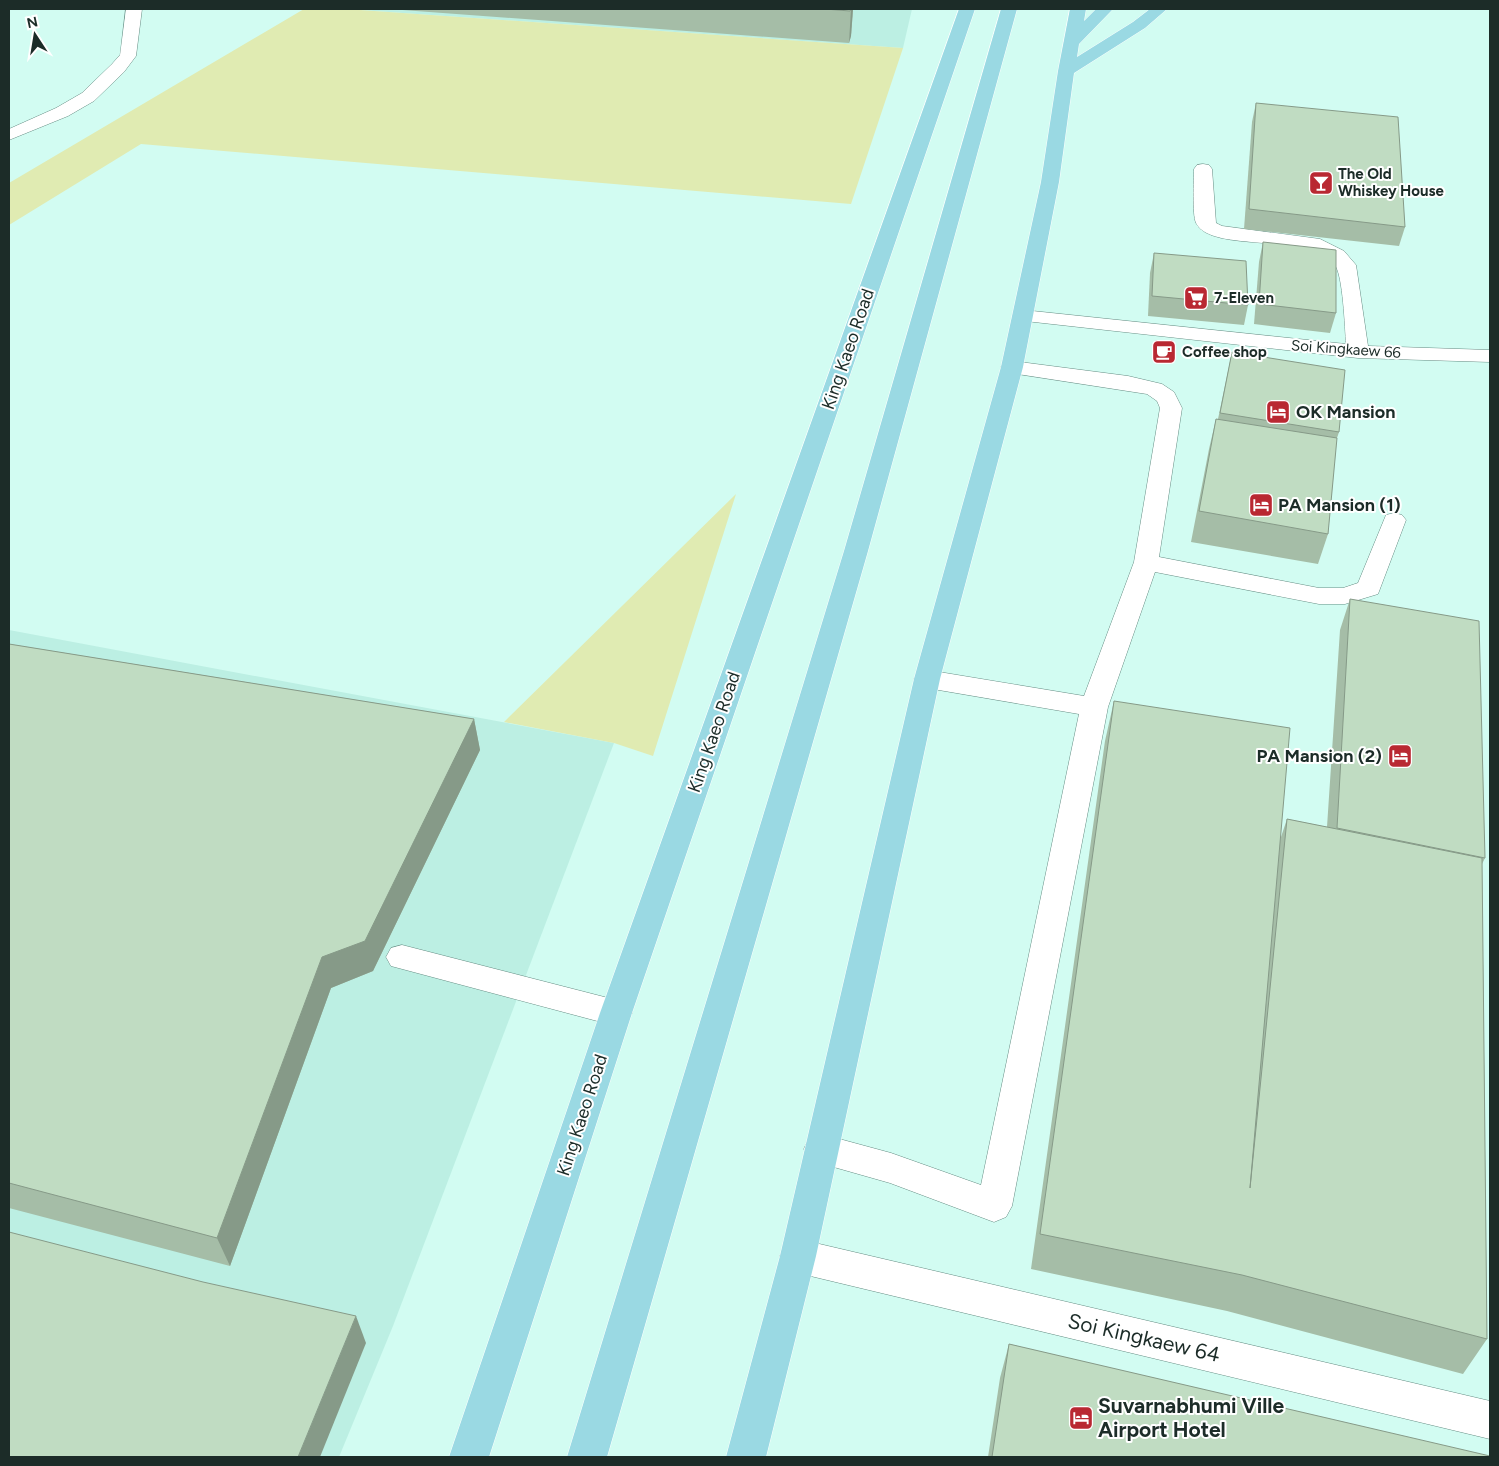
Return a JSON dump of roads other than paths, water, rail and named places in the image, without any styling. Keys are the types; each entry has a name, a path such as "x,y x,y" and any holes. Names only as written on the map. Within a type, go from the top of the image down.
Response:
{"main road":[{"name":"King Kaeo Road","path":"469,1457 616,1013 967,9"},
{"path":"586,1457 856,551 1010,9"},
{"path":"746,1457 798,1256 927,679 1012,367 1050,182 1066,72 1078,9"},
{"path":"1072,42 1105,9"},
{"path":"1066,72 1139,25 1159,9"}],"street":[{"path":"9,135 62,112 88,97 118,68 128,56 134,9"},
{"path":"1203,169 1205,221 1208,227 1218,231 1320,245 1337,254 1346,265 1358,352"},
{"name":"Soi Kingkaew 66","path":"1023,316 1358,352 1490,356"},
{"path":"822,1150 891,1168 994,1206 1094,707 1146,562 1171,408 1166,397 1154,389 1128,383 1012,367"},
{"path":"1146,562 1319,596 1345,596 1369,588 1394,520"},
{"path":"927,679 1094,707"},
{"path":"402,957 616,1013"},
{"name":"Soi Kingkaew 64","path":"798,1256 1490,1420"}],"place":[{"name":"The Old Whiskey House","path":"1321,183"},
{"name":"7-Eleven","path":"1196,298"},
{"name":"Coffee shop","path":"1164,352"},
{"name":"OK Mansion","path":"1278,412"},
{"name":"PA Mansion (1)","path":"1261,505"},
{"name":"PA Mansion (2)","path":"1400,756"},
{"name":"Suvarnabhumi Ville Airport Hotel","path":"1081,1418"}]}
